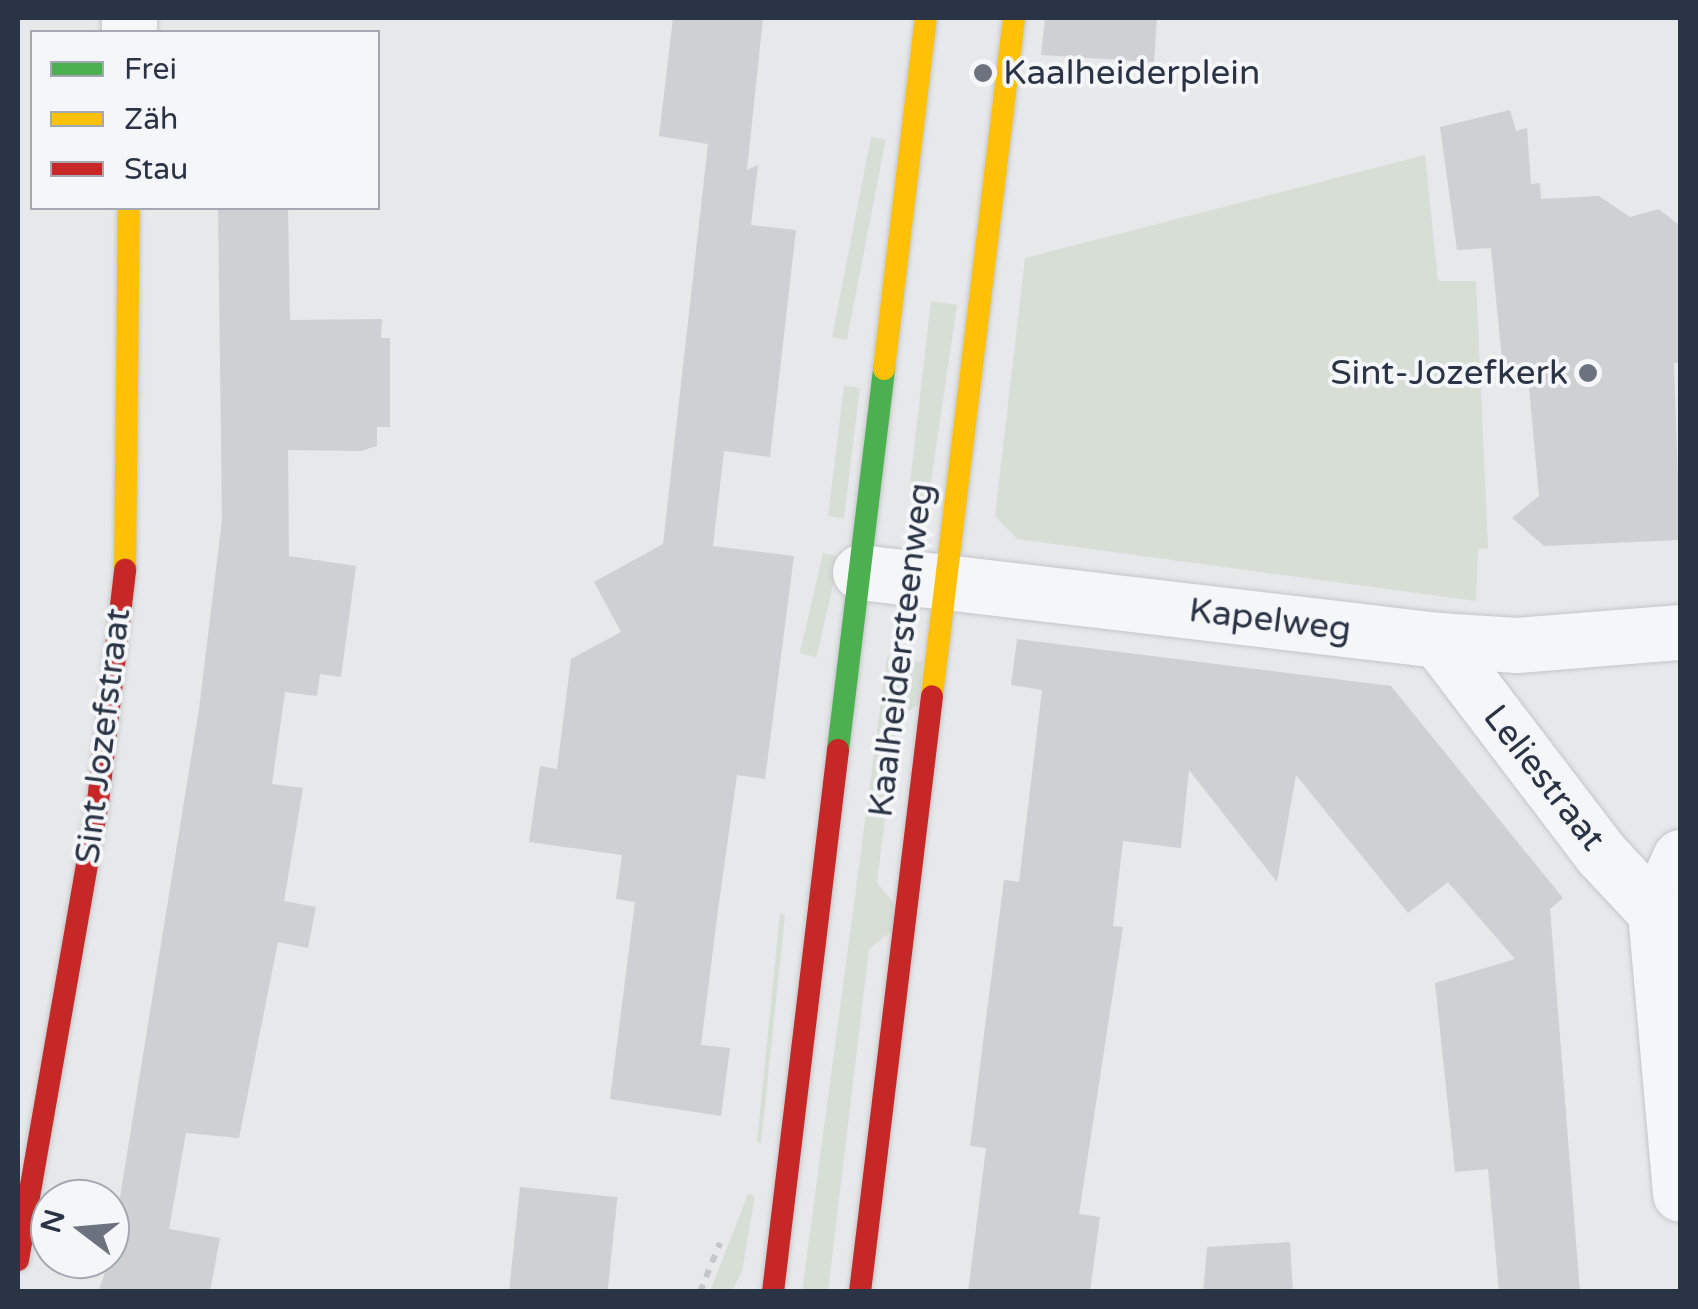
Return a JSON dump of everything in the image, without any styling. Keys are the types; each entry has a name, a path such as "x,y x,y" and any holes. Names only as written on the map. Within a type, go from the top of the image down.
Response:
{"street":[{"name":"Kaalheidersteenweg","path":"773,1292 926,18"},
{"name":"Kaalheidersteenweg","path":"860,1292 1014,18"},
{"name":"Sint Jozefstraat","path":"18,1260 98,801 128,541 129,210"},
{"name":"Kapelweg","path":"860,572 1438,640 1516,645 1680,632"},
{"name":"Leliestraat","path":"1438,640 1601,854 1655,912"},
{"path":"1680,856 1655,912 1680,1194"}],"shaded area":[{"path":"871,137 886,140 847,340 832,337"},
{"path":"1425,155 1438,281 1476,281 1488,548 1478,549 1476,601 1017,539 995,516 1025,258"},
{"path":"931,301 957,305 927,509 908,500"},
{"path":"844,386 860,388 844,518 828,516"},
{"path":"823,553 840,557 816,657 800,653"},
{"path":"887,657 922,662 920,703 897,720 877,883 896,906 893,930 869,949 828,1291 802,1292"},
{"path":"780,914 785,915 761,1143 757,1142"},
{"path":"748,1194 755,1196 742,1271 732,1291 710,1291"}],"building":[{"path":"673,18 763,18 747,170 758,165 751,225 796,230 770,457 724,451 713,546 794,556 765,779 737,775 718,910 701,1045 730,1048 721,1116 610,1099 635,902 616,899 622,855 529,842 540,766 557,769 571,659 621,632 594,582 663,544 708,144 659,136"},
{"path":"1045,18 1157,18 1154,62 1041,55"},
{"name":"Sint-Jozefkerk","path":"1510,110 1516,131 1527,128 1531,184 1540,183 1541,199 1599,196 1630,217 1659,209 1680,226 1680,363 1674,363 1680,540 1544,546 1512,518 1539,496 1528,377 1504,380 1491,248 1457,250 1440,127"},
{"path":"218,210 288,210 290,320 382,319 381,338 390,338 390,427 377,427 377,446 361,451 288,450 289,556 356,566 341,677 320,674 317,696 285,692 272,784 303,788 284,901 316,907 308,948 278,942 239,1138 186,1133 169,1229 220,1238 210,1292 98,1292 103,1279 130,1279 130,1179 123,1179 199,709 222,520"},
{"path":"1017,639 1391,686 1563,898 1550,909 1580,1292 1499,1292 1488,1169 1455,1172 1435,983 1515,959 1448,882 1408,913 1296,775 1277,882 1189,770 1181,848 1123,841 1113,926 1123,927 1079,1214 1100,1217 1090,1292 968,1292 986,1148 970,1146 1004,880 1019,882 1042,690 1011,685"},
{"path":"520,1187 617,1197 608,1292 509,1292"},
{"path":"1290,1242 1293,1292 1203,1292 1207,1247"}],"traffic: fast":[{"path":"838,750 884,369"}],"traffic: slow":[{"path":"884,369 926,18"},
{"path":"932,696 1014,18"},
{"path":"125,570 129,210"}],"traffic: jam":[{"path":"18,1260 98,801 125,570"},
{"path":"860,1292 932,696"},
{"path":"773,1292 838,750"}],"place":[{"name":"Kaalheiderplein","path":"983,73"},
{"name":"Sint-Jozefkerk","path":"1588,373"}]}
